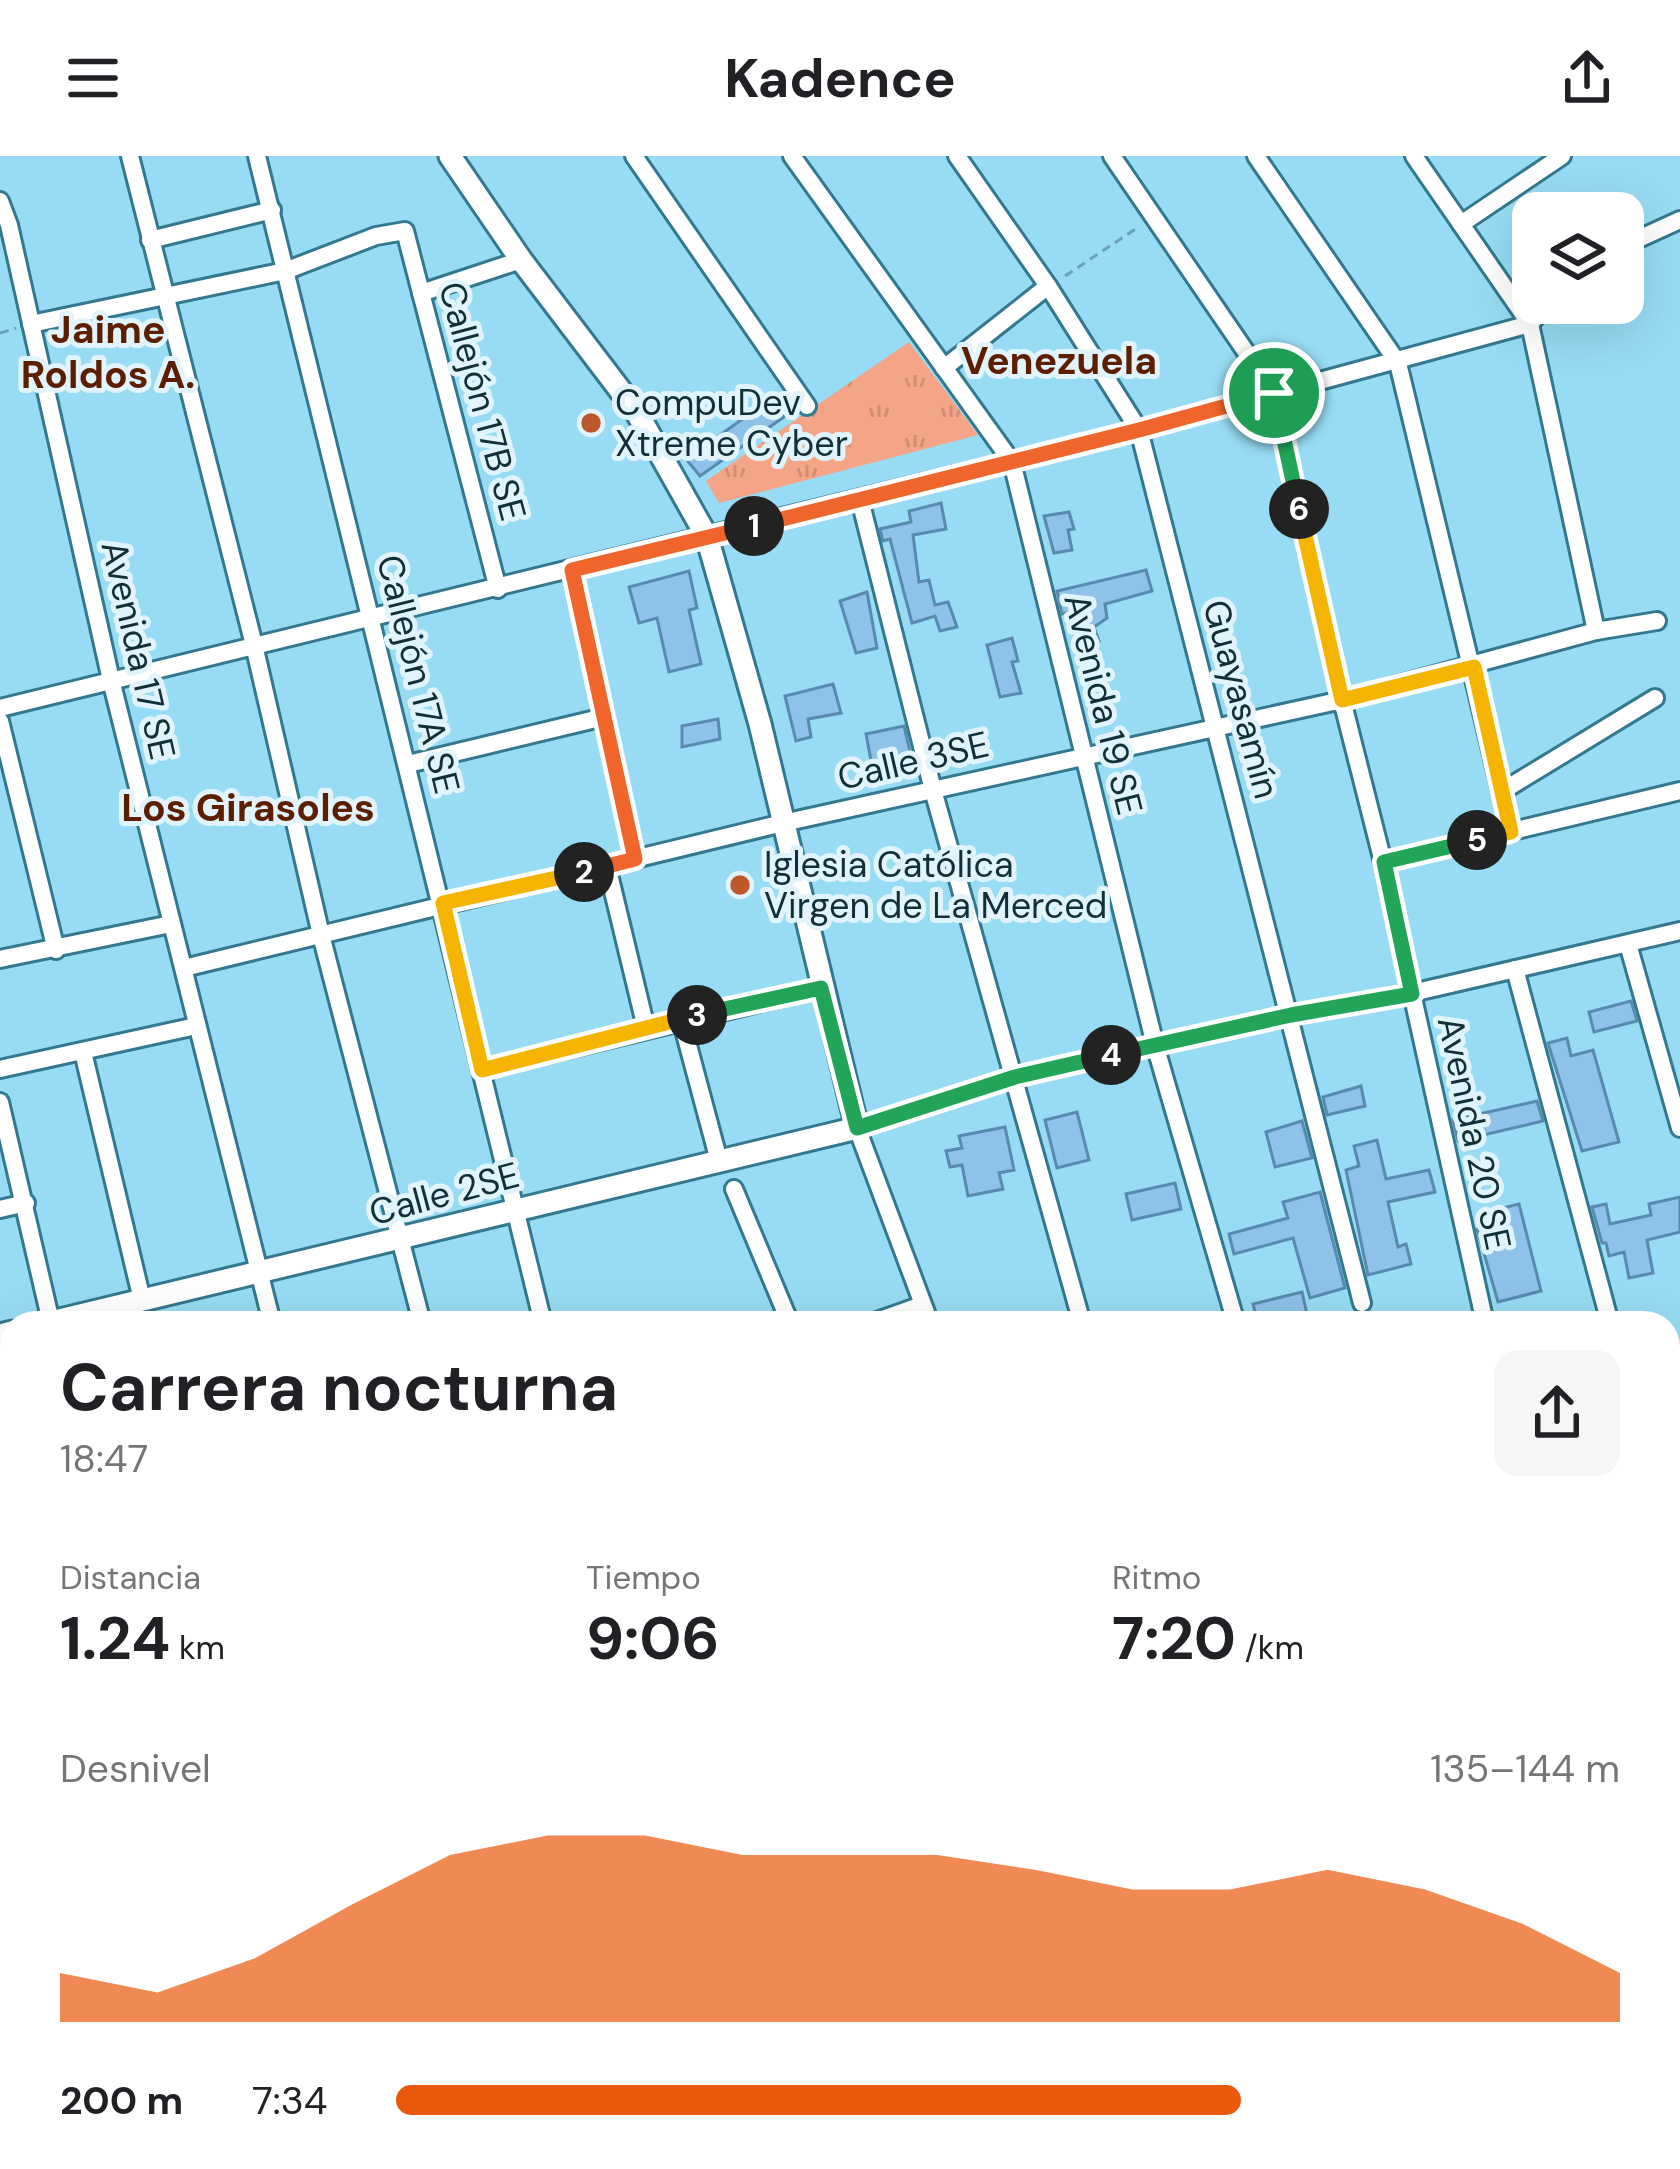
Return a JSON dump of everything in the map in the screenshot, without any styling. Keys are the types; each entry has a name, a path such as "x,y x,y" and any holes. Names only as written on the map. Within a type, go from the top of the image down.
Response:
{"street":[{"path":"130,156 419,1311"},
{"name":"Callejón 17A SE","path":"257,156 540,1311"},
{"path":"450,156 521,260 636,411 707,538 857,1128 925,1311"},
{"path":"634,156 807,406"},
{"name":"Avenida 19 SE","path":"792,156 1012,462 1155,1045 1233,1311"},
{"name":"Guayasamín","path":"957,156 1048,286 1139,430 1362,1303"},
{"name":"Avenida 20 SE","path":"1112,156 1274,393 1482,1311"},
{"path":"1256,156 1399,362 1511,832"},
{"path":"1414,156 1512,298"},
{"path":"1461,224 1562,156"},
{"name":"Avenida 17 SE","path":"0,201 111,680 269,1311"},
{"path":"150,240 272,210"},
{"path":"1644,236 1680,220"},
{"name":"Callejón 17B SE","path":"285,271 376,236 405,230 498,589"},
{"path":"421,293 521,260"},
{"path":"31,324 285,271"},
{"path":"944,368 1048,286"},
{"path":"0,707 1012,462 1530,324 1596,632"},
{"path":"860,500 933,790 1079,1311"},
{"path":"572,570 635,859"},
{"name":"Calle 3SE","path":"184,968 783,823 1342,700 1596,632 1657,621"},
{"path":"1502,792 1655,698"},
{"path":"408,764 604,717"},
{"path":"0,721 56,950"},
{"path":"1384,862 1680,790"},
{"path":"608,866 646,1028"},
{"path":"0,959 172,924"},
{"path":"857,1128 1015,1077 1291,1015 1412,994 1680,931"},
{"path":"1628,944 1680,1128"},
{"path":"1515,969 1607,1311"},
{"path":"482,1070 821,988"},
{"path":"681,1019 719,1161"},
{"path":"0,1069 196,1026"},
{"path":"83,1052 132,1309"},
{"path":"0,1102 47,1311"},
{"name":"Calle 2SE","path":"132,1309 515,1208 857,1128"},
{"path":"734,1189 785,1311"},
{"path":"0,1209 26,1203"},
{"path":"905,1311 922,1305"}],"path":[{"path":"1048,286 1154,218"}],"green space":[{"path":"909,342 978,435 719,503 706,481"}],"building":[{"path":"771,399 784,417 700,476 686,459"},
{"path":"941,503 946,529 913,535 919,582 929,580 935,605 948,602 957,627 940,631 935,616 912,623 890,539 883,541 880,529 911,522 909,511"},
{"path":"1069,512 1074,529 1068,530 1072,550 1054,553 1044,516"},
{"path":"1146,570 1152,591 1105,604 1107,618 1094,627 1099,641 1080,646 1070,612 1062,614 1057,591"},
{"path":"689,571 697,608 689,610 701,664 669,672 657,618 639,623 629,587"},
{"path":"867,592 877,648 856,653 840,601"},
{"path":"1012,638 1018,661 1012,662 1021,693 1000,697 987,645"},
{"path":"833,684 841,713 808,719 811,737 796,741 785,696"},
{"path":"718,719 720,739 682,747 682,726"},
{"path":"904,726 911,756 872,766 866,734"},
{"path":"1631,1001 1637,1021 1594,1032 1589,1012"},
{"path":"1567,1038 1571,1056 1593,1050 1619,1142 1582,1151 1548,1043"},
{"path":"1361,1086 1365,1106 1327,1115 1323,1097"},
{"path":"1537,1101 1543,1121 1458,1141 1453,1120"},
{"path":"1077,1112 1089,1160 1057,1168 1045,1120"},
{"path":"1302,1121 1312,1158 1275,1167 1266,1132"},
{"path":"1005,1127 1014,1170 999,1173 1003,1189 968,1196 962,1165 950,1167 946,1151 962,1148 959,1136"},
{"path":"1377,1140 1386,1179 1429,1170 1435,1192 1388,1202 1398,1247 1406,1244 1411,1264 1368,1275 1346,1170 1359,1166 1354,1146"},
{"path":"1175,1183 1181,1209 1132,1220 1126,1194"},
{"path":"1320,1192 1345,1288 1310,1298 1293,1238 1234,1254 1229,1234 1288,1218 1283,1202"},
{"path":"1680,1197 1680,1232 1647,1240 1653,1273 1629,1278 1624,1252 1609,1256 1602,1243 1592,1207 1606,1204 1610,1224 1651,1215 1649,1204"},
{"path":"1519,1204 1541,1291 1498,1302 1477,1229 1490,1226 1486,1212"},
{"path":"1302,1292 1306,1311 1255,1311 1253,1304"}],"place":[{"name":"CompuDev Xtreme Cyber","path":"591,423"},
{"name":"Iglesia Católica Virgen de La Merced","path":"740,885"}],"district":[{"name":"Jaime Roldos A.","path":"108,352"},
{"name":"Venezuela","path":"1059,360"},
{"name":"Los Girasoles","path":"248,807"}],"route":[{"path":"1274,393 1342,700 1474,667 1511,832 1384,862 1412,994 1291,1015 1015,1077 857,1128 821,988 482,1070 443,903 635,859 572,570 1274,393"}]}
